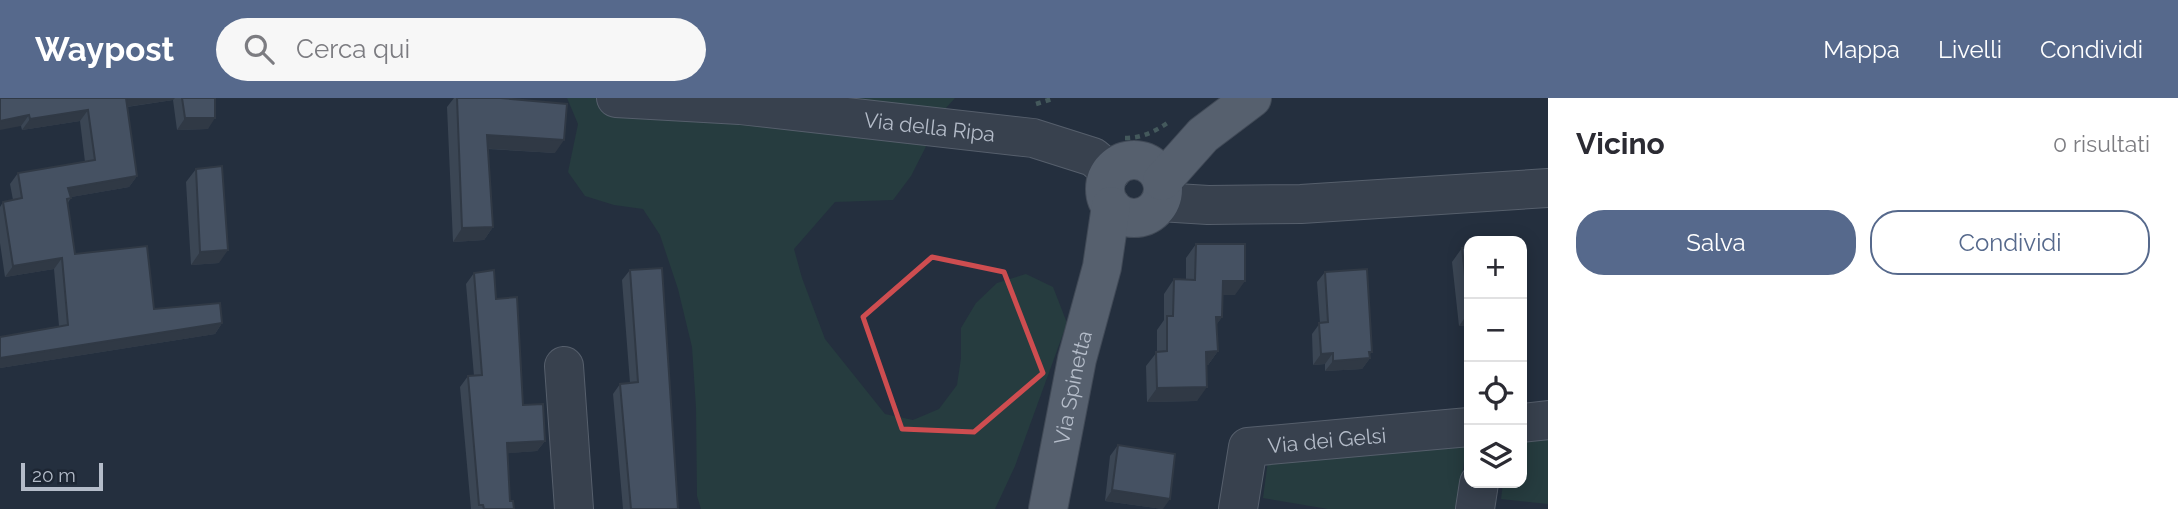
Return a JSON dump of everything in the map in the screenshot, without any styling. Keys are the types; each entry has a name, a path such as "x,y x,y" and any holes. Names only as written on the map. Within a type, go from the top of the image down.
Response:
{"main road":[{"path":"1136,183 1189,127 1252,98"},
{"name":"Via Spinetta","path":"1048,509 1077,359 1102,267 1136,183"}],"street":[{"name":"Via della Ripa","path":"616,98 740,106 1033,138 1093,157 1136,183 1208,205 1301,204 1548,188"},
{"path":"564,366 574,509"},
{"path":"1527,422 1548,420"},
{"name":"Via dei Gelsi","path":"1238,509 1248,447 1464,427"},
{"path":"1475,509 1478,488"}],"path":[{"path":"1136,183 1138,138 1153,132 1189,127"}],"highlighted area":[{"path":"932,257 1004,272 1043,373 974,432 902,429 863,317"}],"green space":[{"path":"567,98 955,98 945,109 911,176 893,200 835,202 794,249 825,339 885,414 913,420 939,409 957,385 961,358 961,328 976,303 997,283 1026,274 1053,287 1067,323 1015,466 995,509 701,509 697,496 692,347 678,289 660,235 643,209 614,205 585,196 568,172 578,124"},
{"path":"1548,438 1548,504 1501,499 1502,488 1527,488 1527,440"},
{"path":"1464,442 1457,509 1328,509 1263,498 1268,461"}],"building":[{"path":"0,98 126,98 137,176 68,188 71,198 67,199 75,254 147,246 154,309 220,303 222,323 0,358 0,337 68,325 62,258 13,266 3,202 22,198 18,173 95,160 88,110 30,119 29,115 0,121"},
{"path":"182,98 215,98 215,118 185,118"},
{"path":"457,98 501,98 567,104 564,140 487,135 493,227 462,228"},
{"path":"222,166 228,250 200,252 196,169"},
{"path":"1196,244 1245,244 1245,281 1223,281 1222,317 1216,317 1218,351 1206,352 1207,387 1157,388 1156,352 1167,351 1167,316 1173,316 1174,279 1195,280"},
{"path":"662,268 678,509 631,509 620,384 638,382 630,270"},
{"path":"1367,269 1372,352 1369,352 1370,358 1333,361 1333,353 1321,354 1319,323 1328,322 1325,272"},
{"path":"494,270 496,299 517,297 523,405 543,404 545,441 507,443 510,501 513,501 514,509 484,509 483,505 479,505 468,376 482,375 474,273"},
{"path":"1118,445 1175,454 1170,499 1112,490"}]}
